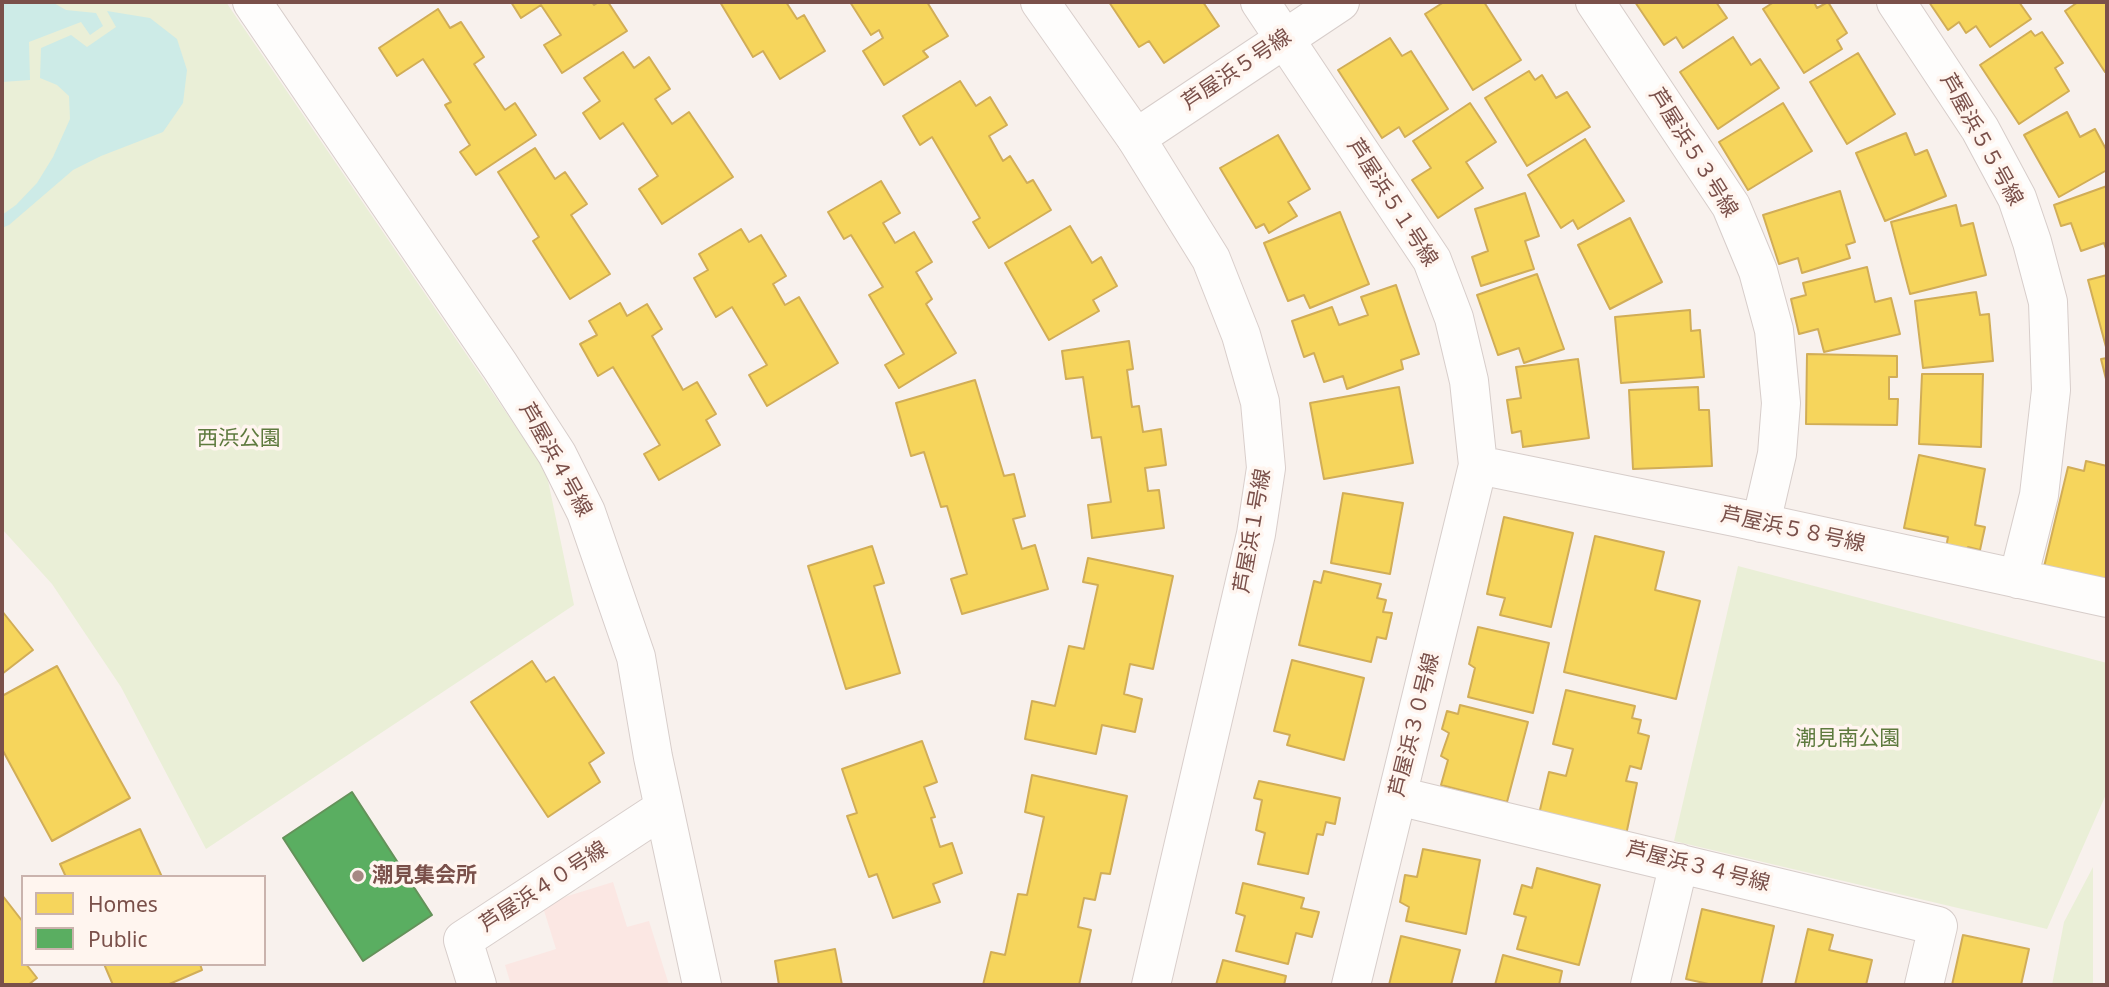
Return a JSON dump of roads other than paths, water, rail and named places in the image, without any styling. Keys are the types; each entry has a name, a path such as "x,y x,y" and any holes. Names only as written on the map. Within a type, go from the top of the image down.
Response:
{"street":[{"name":"芦屋浜４号線","path":"252,2 500,366 563,466 586,512 636,657 664,808 702,985"},
{"name":"芦屋浜１号線","path":"1040,2 1136,138 1211,259 1241,335 1260,402 1266,468 1256,534 1151,985"},
{"name":"芦屋浜５１号線","path":"1260,2 1432,260 1454,318 1469,380 1478,466"},
{"name":"芦屋浜５号線","path":"1136,138 1340,2"},
{"name":"芦屋浜５３号線","path":"1595,2 1731,206 1758,271 1774,330 1781,403 1777,454 1761,523"},
{"name":"芦屋浜５５号線","path":"1896,2 1980,129 2017,198 2048,302 2052,390 2039,495 2018,579"},
{"name":"芦屋浜５８号線","path":"1478,466 1761,523 2107,598"},
{"name":"芦屋浜３０号線","path":"1351,985 1478,466"},
{"name":"芦屋浜３４号線","path":"1398,796 1938,926 1924,985"},
{"name":"芦屋浜４０号線","path":"477,985 463,940 664,808"},
{"path":"1650,985 1679,863"}],"water":[{"path":"2,2 52,2 66,10 96,13 103,26 90,35 81,22 29,42 30,80 2,82"},
{"path":"107,11 150,18 177,39 187,70 183,103 163,132 73,170 9,225 2,228 2,215 37,183 53,157 70,119 69,96 57,85 40,78 41,48 71,35 87,47 116,27"}],"place":[{"name":"潮見集会所","path":"358,876"}],"park label":[{"name":"西浜公園","path":"239,439"},
{"name":"潮見南公園","path":"1848,739"}]}
